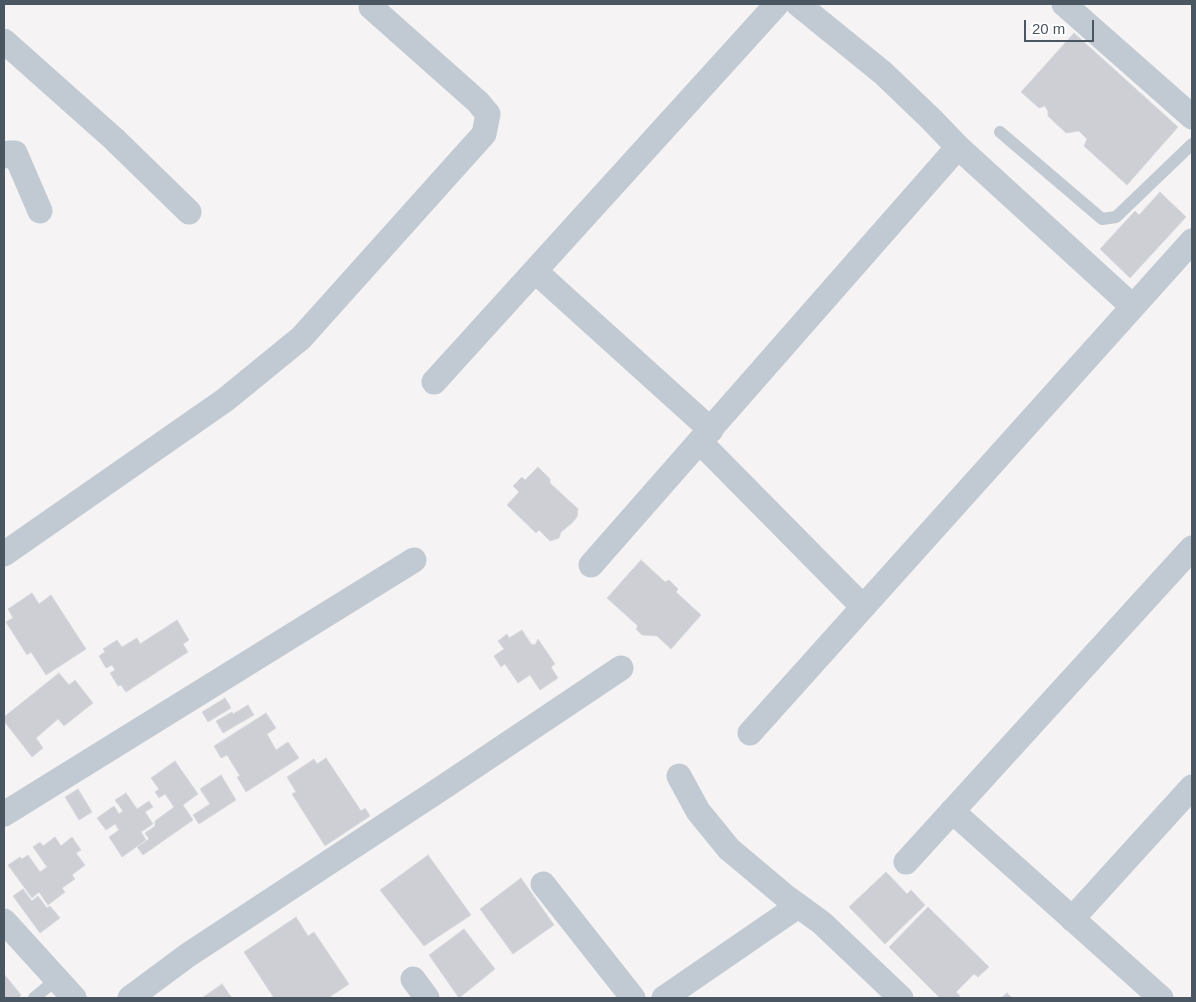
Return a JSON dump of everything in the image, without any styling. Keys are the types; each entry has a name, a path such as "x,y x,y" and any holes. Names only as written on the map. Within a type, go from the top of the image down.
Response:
{"street":[{"path":"434,382 777,4"},
{"path":"798,4 883,73 958,147 1132,306"},
{"path":"1064,4 1192,117"},
{"path":"4,554 225,400 301,338 484,134 488,114 478,102 371,7"},
{"path":"4,41 114,139 189,212"},
{"path":"590,565 958,147"},
{"path":"4,156 8,153 15,153 40,210"},
{"path":"750,733 1192,241"},
{"path":"535,271 705,436 863,607"},
{"path":"906,862 1192,548"},
{"path":"4,814 414,560"},
{"path":"130,998 188,955 621,668"},
{"path":"680,776 698,811 729,849 798,906 822,923 901,998"},
{"path":"1072,919 1192,787"},
{"path":"952,811 1161,998"},
{"path":"543,884 633,998"},
{"path":"664,998 798,906"},
{"path":"4,921 74,998"}],"lane":[{"path":"1000,132 1102,219 1116,217 1192,144"},
{"path":"34,998 57,980"}],"building":[{"path":"1074,33 1178,127 1127,185 1084,146 1087,139 1079,131 1066,133 1048,116 1045,106 1039,108 1021,92"},
{"path":"1160,192 1186,217 1130,278 1100,249 1135,211 1139,215"},
{"path":"538,467 550,479 550,483 578,509 577,517 561,532 559,538 550,541 539,530 536,533 507,505 519,492 513,486 522,477 525,480"},
{"path":"641,560 665,582 669,580 678,589 676,592 701,615 671,649 657,636 642,635 636,629 638,626 607,598"},
{"path":"32,593 39,604 51,595 86,649 46,675 31,652 27,655 6,622 13,618 8,609"},
{"path":"177,620 189,640 183,644 188,652 126,692 121,685 118,686 110,673 115,670 112,665 106,668 99,656 105,652 103,649 117,640 122,647 137,638 140,644"},
{"path":"522,630 531,644 535,645 538,639 555,664 551,667 558,678 540,690 530,675 518,683 505,664 501,667 494,656 504,649 498,641 507,634 509,638"},
{"path":"59,673 69,685 75,680 93,703 64,726 58,719 36,738 43,748 32,757 4,721 4,717"},
{"path":"225,698 231,708 208,722 202,712"},
{"path":"248,705 254,715 223,733 216,721"},
{"path":"266,713 276,728 267,734 276,750 288,742 299,758 246,792 237,777 240,776 227,755 221,758 214,746"},
{"path":"326,758 361,811 365,808 370,816 325,846 292,794 296,792 287,777 314,759 317,764"},
{"path":"175,761 198,794 183,805 193,820 143,855 137,847 149,839 145,833 155,826 155,821 174,807 165,794 159,798 155,792 159,789 151,778"},
{"path":"221,775 236,800 199,824 193,815 210,804 200,789"},
{"path":"78,789 92,812 79,820 65,797"},
{"path":"126,793 137,809 149,801 153,807 145,812 153,824 141,832 146,840 122,857 109,837 119,830 115,824 106,830 97,818 114,806 119,814 123,811 115,800"},
{"path":"55,837 61,846 72,837 81,850 76,853 85,865 72,875 75,879 62,888 65,892 48,905 39,892 32,898 8,865 20,857 22,859 28,855 40,872 47,867 33,847 40,842 43,846"},
{"path":"428,855 471,915 424,946 380,890"},
{"path":"886,872 907,894 911,890 925,905 885,944 849,907"},
{"path":"521,878 554,925 513,954 480,909"},
{"path":"23,889 32,901 38,896 47,908 50,906 60,918 40,933 13,896"},
{"path":"928,907 989,967 978,977 974,974 956,992 960,996 958,998 940,998 889,947"},
{"path":"296,917 308,936 314,932 349,984 328,998 274,998 244,952"},
{"path":"464,929 495,969 459,998 429,955"},
{"path":"4,974 21,995 18,998 4,998"},
{"path":"222,984 232,998 202,998"},
{"path":"1007,993 1012,998 1001,998"}]}
